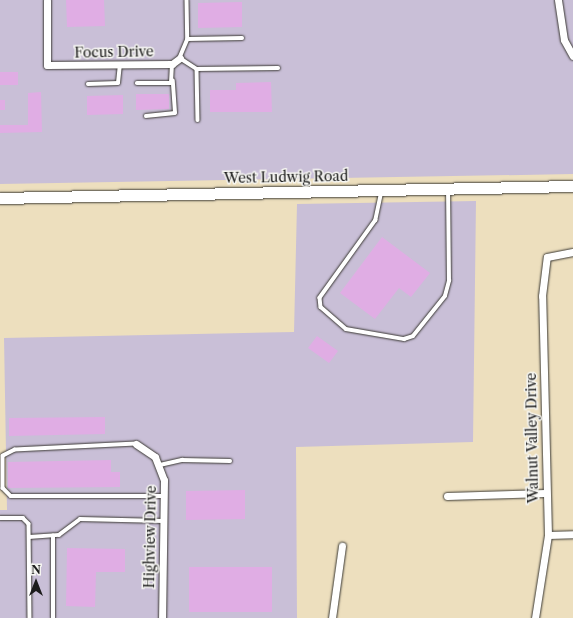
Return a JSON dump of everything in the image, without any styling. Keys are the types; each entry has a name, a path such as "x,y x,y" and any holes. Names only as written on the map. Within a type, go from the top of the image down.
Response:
{"main road":[{"name":"West Ludwig Road","path":"0,198 448,190 573,186"}],"street":[{"name":"Focus Drive","path":"47,0 47,66 172,64 180,58"},
{"path":"558,0 564,40 573,56"},
{"name":"Walnut Valley Drive","path":"535,618 548,535 545,493 542,296 547,257 573,252"},
{"name":"Highview Drive","path":"136,444 151,452 160,465 164,496 162,618"},
{"path":"447,496 545,493"},
{"path":"548,535 573,534"},
{"path":"332,618 342,546"}],"lane":[{"path":"187,0 188,39 180,58 197,70 278,68"},
{"path":"188,39 242,38"},
{"path":"146,116 175,114 172,64"},
{"path":"88,84 118,84 120,65"},
{"path":"197,70 198,120"},
{"path":"137,83 173,81"},
{"path":"382,191 376,220 320,298 321,307 346,329 404,338 414,336 445,296 449,281 448,190"},
{"path":"136,444 15,450 3,456 3,488 11,496 164,496"},
{"path":"160,465 182,460 230,461"},
{"path":"0,518 23,518 29,524 30,618"},
{"path":"29,537 54,536 80,519 163,521"},
{"path":"53,618 54,536"}],"shaded area":[{"path":"0,0 573,0 573,174 0,184"},
{"path":"476,201 473,442 296,447 297,618 0,618 0,510 7,510 4,338 294,332 297,204"}],"building":[{"path":"66,0 104,0 105,26 67,27"},
{"path":"242,2 242,27 198,28 198,3"},
{"path":"0,72 18,72 18,85 0,85"},
{"path":"271,82 272,112 210,112 210,90 236,90 236,83"},
{"path":"41,92 42,132 0,133 0,125 28,125 28,93"},
{"path":"136,94 169,94 169,109 136,110"},
{"path":"123,95 123,114 87,115 87,96"},
{"path":"0,100 5,100 5,110 0,110"},
{"path":"382,237 430,273 411,297 399,288 375,319 340,293"},
{"path":"317,336 338,351 329,363 308,348"},
{"path":"105,417 105,434 9,436 9,418"},
{"path":"111,460 111,472 120,472 120,487 8,488 8,462"},
{"path":"245,490 245,519 186,520 186,491"},
{"path":"67,548 125,549 125,572 96,572 95,607 66,606"},
{"path":"189,567 272,567 272,612 189,612"}]}
